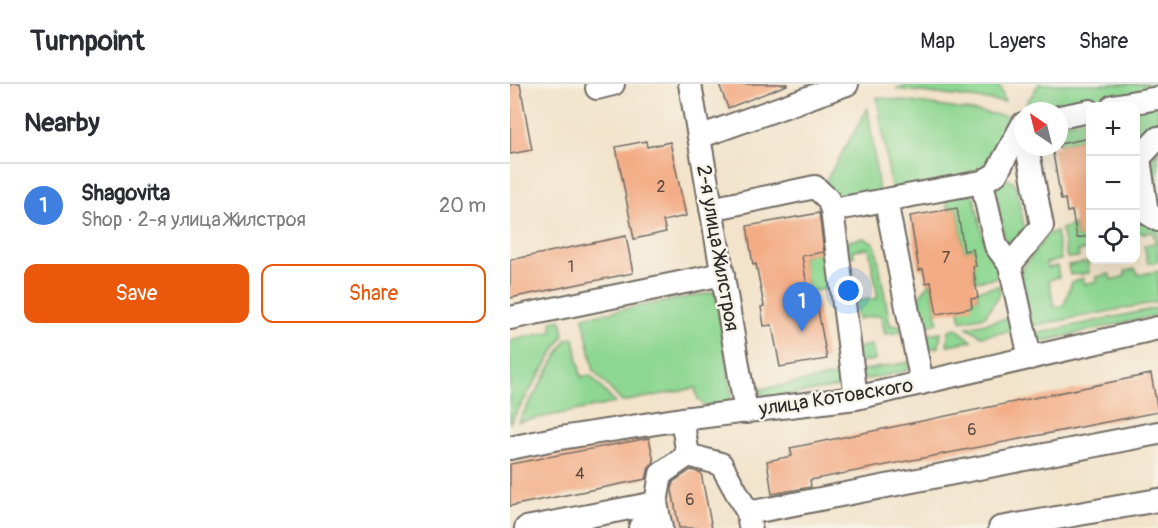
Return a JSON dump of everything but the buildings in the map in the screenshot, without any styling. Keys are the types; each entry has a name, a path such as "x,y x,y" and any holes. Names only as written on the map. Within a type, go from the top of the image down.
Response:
{"street":[{"name":"2-я улица Жилстроя","path":"690,84 746,412"},
{"path":"699,137 847,84"},
{"path":"1136,102 1158,98"},
{"path":"1068,115 1086,112"},
{"path":"1158,138 1139,158 1147,213 1158,220"},
{"path":"832,210 982,182 996,174 1014,141"},
{"path":"1010,265 1042,226 1029,156"},
{"path":"982,182 996,246 1010,265 1030,358"},
{"path":"711,209 815,187 828,199 832,210 856,398"},
{"path":"886,201 922,383"},
{"path":"510,318 723,274"},
{"name":"улица Котовского","path":"510,448 682,419 856,398 1158,328"},
{"path":"682,419 688,455"},
{"path":"688,455 721,464 749,521 1158,433"},
{"path":"661,528 656,503 661,474 688,455"},
{"path":"1000,528 1089,520 1158,500"},
{"path":"526,528 656,503"},
{"path":"640,528 656,503"}],"green space":[{"path":"909,84 999,84 1005,102 896,89"},
{"path":"1039,84 1158,84 1158,89 1068,107 1068,102 1027,102"},
{"path":"877,97 1006,116 1013,124 990,169 892,193"},
{"path":"1158,105 1158,129 1140,146 1140,107"},
{"path":"868,108 879,192 839,197 824,184"},
{"path":"1086,119 1086,139 1068,142 1068,122"},
{"path":"1158,150 1158,205 1151,160"},
{"path":"1004,179 1013,181 1016,186 1025,231 1014,246 1009,246 1005,241 995,186"},
{"path":"971,194 974,197 986,249 1000,270 996,278 975,281 973,249 964,251 957,208 948,209 945,195"},
{"path":"1140,203 1158,231 1158,262 1148,263 1144,245 1155,243 1153,232 1140,234"},
{"path":"1074,225 1077,238 1086,237 1086,250 1078,251 1079,257 1067,258 1061,229"},
{"path":"1056,232 1061,260 1046,263 1047,268 1057,266 1059,277 1049,280 1054,307 1064,305 1072,282 1083,278 1085,284 1097,281 1096,277 1110,274 1111,280 1125,276 1125,271 1135,269 1139,275 1158,271 1158,302 1032,326 1020,272 1048,234"},
{"path":"863,238 873,242 876,248 890,325 899,325 901,332 885,334 881,315 858,319 854,296 858,295 859,301 878,298 869,248 853,250 854,256 845,257 846,246 850,241"},
{"path":"825,252 831,288 808,292 802,256"},
{"path":"1086,262 1089,273 1070,275 1068,265"},
{"path":"931,282 938,323 919,328 917,299"},
{"path":"999,286 1000,294 985,316 961,321 959,310 971,299 978,298 977,290"},
{"path":"715,292 732,393 731,398 724,405 705,406 698,399 695,388 622,402 594,371 583,317"},
{"path":"1158,308 1158,315 1040,342 1034,340 1033,334"},
{"path":"1010,318 1013,331 982,336 967,327"},
{"path":"561,319 564,335 510,423 510,341 553,331 551,321"},
{"path":"956,328 972,341 947,345 949,330"},
{"path":"941,332 939,347 926,349 922,335"},
{"path":"574,338 581,377 590,375 615,403 518,422 567,339"},
{"path":"872,345 875,360 859,362 857,348"},
{"path":"910,362 906,371 868,379 863,378 859,371"},
{"path":"846,374 843,385 839,387 768,398 764,398 760,389"}],"place":[{"name":"Shagovita","path":"802,332"}]}
